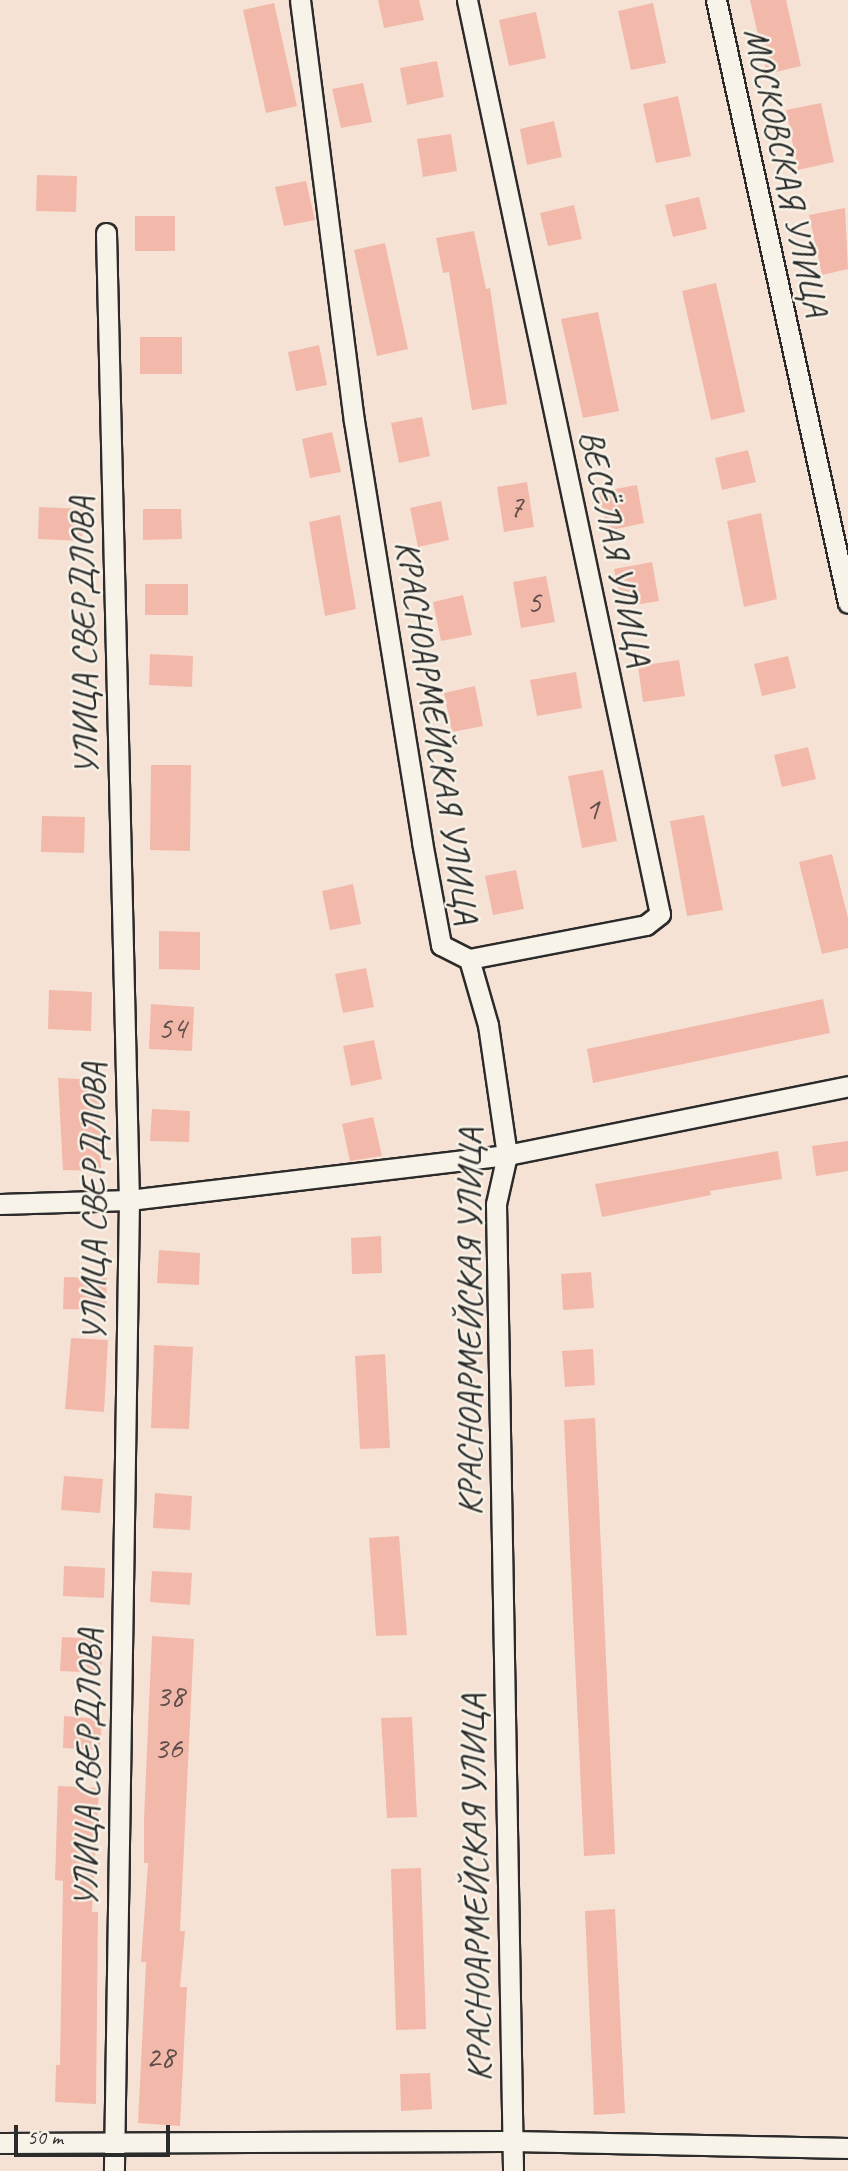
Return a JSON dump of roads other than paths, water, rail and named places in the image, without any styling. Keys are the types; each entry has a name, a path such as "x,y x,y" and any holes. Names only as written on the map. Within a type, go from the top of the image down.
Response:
{"street":[{"name":"КРАСНОАРМЕЙСКАЯ УЛИЦА","path":"300,0 354,421 422,842 441,945 469,959 488,1026 507,1155 496,1204 513,2171"},
{"name":"ВЕСЁЛАЯ УЛИЦА","path":"467,0 660,914 646,925 469,959"},
{"name":"МОСКОВСКАЯ УЛИЦА","path":"716,0 848,603"},
{"name":"УЛИЦА СВЕРДЛОВА","path":"106,233 129,1200 114,2171"},
{"path":"0,1204 129,1200 507,1155 848,1086"},
{"path":"0,2143 512,2141 848,2148"}]}
